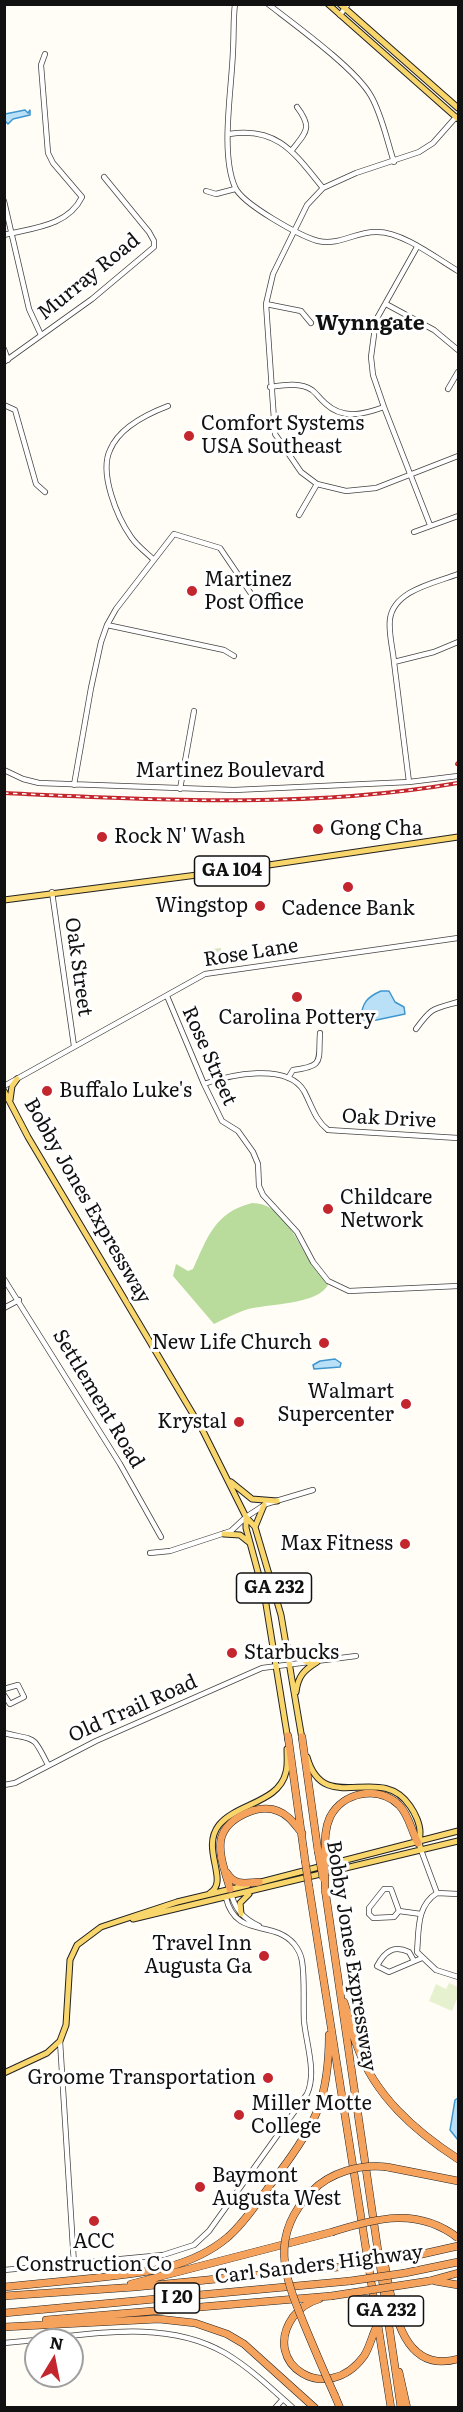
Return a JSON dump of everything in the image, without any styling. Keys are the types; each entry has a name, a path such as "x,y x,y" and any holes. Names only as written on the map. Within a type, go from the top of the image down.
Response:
{"highway":[{"name":"Bobby Jones Expressway","path":"288,1736 329,2019 390,2408"},
{"name":"Bobby Jones Expressway","path":"302,1737 321,1851 401,2408"},
{"path":"321,1851 327,1825 333,1812 352,1796 368,1793 389,1797 401,1807 419,1846"},
{"path":"228,1894 220,1849 221,1838 229,1824 241,1816 261,1809 275,1810 288,1817 302,1833"},
{"path":"225,1871 239,1884 261,1886"},
{"path":"340,1991 357,2049 375,2084 410,2123 459,2159"},
{"path":"4,2287 167,2268 206,2252 228,2237 248,2215 313,2123 323,2100 328,2078 329,2019"},
{"path":"340,2408 287,2284 284,2253 288,2230 294,2215 305,2199 328,2179 357,2168 387,2167 459,2181"},
{"path":"371,2202 397,2320 405,2339 426,2357 444,2361 459,2359"},
{"path":"125,2287 380,2218 400,2217 430,2222 459,2238"},
{"name":"Carl Sanders Highway","path":"4,2296 349,2266 409,2257 459,2246"},
{"name":"Carl Sanders Highway","path":"4,2313 350,2281 459,2262"},
{"path":"4,2325 331,2296 429,2281 459,2273"},
{"path":"429,2281 459,2285"},
{"path":"331,2296 315,2300 302,2307 287,2329 285,2341 288,2359 304,2375 322,2380 334,2379 348,2372 364,2356 377,2326"},
{"path":"4,2325 159,2319 195,2323 227,2334 244,2344 294,2386 315,2408"},
{"path":"391,2344 407,2408"}],"main road":[{"path":"328,4 457,118"},
{"path":"344,6 459,108"},
{"name":"GA 104","path":"4,900 228,871 459,837"},
{"path":"10,1102 12,1086 17,1079"},
{"name":"Bobby Jones Expressway","path":"4,1088 28,1137 203,1431 246,1517 255,1527 273,1584 287,1646 302,1737"},
{"path":"229,1480 252,1498 277,1501"},
{"path":"255,1527 264,1505"},
{"name":"Bobby Jones Expressway","path":"246,1517 246,1528 265,1598 288,1736"},
{"path":"224,1534 240,1535 251,1544"},
{"path":"287,1646 294,1654 309,1663"},
{"path":"295,1700 299,1677 317,1662"},
{"path":"4,2073 47,2053 60,2041 66,2025 70,1960 77,1945 100,1927 214,1891 218,1882 212,1847 217,1828 232,1813 268,1796 284,1781 287,1770 288,1736"},
{"path":"302,1737 311,1769 323,1784 340,1788 381,1786 395,1791 405,1799 416,1818 420,1832 419,1846"},
{"path":"217,1828 214,1852 228,1894"},
{"path":"126,1919 419,1846 459,1832"},
{"path":"419,1846 459,1841"},
{"path":"241,1914 238,1907 242,1900 261,1886"},
{"path":"206,1895 228,1894"}],"street":[{"path":"235,4 229,135 229,160 235,189 253,207 319,241 342,241 377,232 397,236 459,271"},
{"path":"268,4 364,86 372,96 394,162"},
{"path":"340,15 344,6"},
{"path":"4,235 41,228 67,217 78,206 82,197 48,153 41,65 45,54"},
{"path":"292,150 306,131 307,125 306,118 297,107"},
{"path":"457,118 433,142 419,152 345,177 322,188 307,205 273,274 266,304 274,435 302,471 317,484 346,491 376,488 459,456"},
{"path":"229,135 245,132 262,134 292,150 322,188"},
{"name":"Murray Road","path":"6,361 92,299 154,247 154,241 149,232 104,177"},
{"path":"206,190 216,194 235,189"},
{"path":"4,201 29,309 41,335"},
{"path":"417,247 376,320 371,357 373,375 384,407 430,525"},
{"path":"266,304 301,311 311,323"},
{"path":"386,304 434,330 459,350"},
{"path":"4,348 6,361"},
{"path":"448,389 459,372"},
{"path":"270,387 290,385 303,387 313,391 326,405 343,414 368,413 384,407"},
{"path":"4,405 15,410 36,484 45,492"},
{"path":"154,560 132,539 112,499 107,473 108,452 116,439 128,428 168,406"},
{"path":"298,515 317,484"},
{"path":"414,532 459,516"},
{"path":"74,785 93,676 107,625 174,534 220,548 254,598"},
{"path":"409,783 389,621 393,607 403,597 459,574"},
{"path":"107,625 224,650 234,656"},
{"path":"394,662 434,652 459,642"},
{"path":"180,789 194,711"},
{"name":"Martinez Boulevard","path":"4,770 30,781 74,785 234,790 409,783 459,776"},
{"name":"Oak Street","path":"52,892 74,1046"},
{"name":"Rose Lane","path":"4,1088 74,1046 205,974 459,938"},
{"name":"Rose Street","path":"167,996 204,1084 224,1124 238,1131 253,1152 258,1164 259,1186 263,1195 297,1232 313,1262 328,1281 349,1291 459,1286"},
{"path":"416,1029 428,1012 439,1006 459,1002"},
{"path":"204,1084 222,1078 250,1074 279,1075 288,1078 292,1070 313,1067 317,1063 320,1054 320,1033"},
{"name":"Oak Drive","path":"288,1078 303,1090 319,1123 328,1131 459,1138"},
{"name":"Settlement Road","path":"4,1279 125,1472 161,1537"},
{"path":"4,1308 19,1300"},
{"path":"150,1553 170,1551 224,1534 234,1529 246,1517 264,1505 313,1490"},
{"name":"Old Trail Road","path":"4,1785 15,1783 48,1765 220,1685 262,1668 356,1656"},
{"path":"4,1689 18,1685 24,1697 10,1704 4,1695"},
{"path":"4,1733 32,1738 48,1765"},
{"path":"419,1846 437,1893"},
{"path":"384,1888 388,1888 391,1889 399,1911 394,1917 373,1918 369,1914 369,1908 384,1888"},
{"path":"459,1894 437,1893 431,1897 421,1914 417,1952 436,1970 459,1977"},
{"path":"228,1894 241,1914 264,1929"},
{"path":"4,2270 163,2255 184,2250 201,2240 307,2094 311,2079 301,1956 286,1937 240,1922 232,1912 228,1894"},
{"path":"399,1911 421,1914"},
{"path":"414,1961 409,1952 397,1948 388,1951 377,1966 389,1972 422,1958"},
{"path":"60,2041 74,2264"},
{"path":"84,2336 143,2331 181,2336 201,2342 226,2354 292,2408"},
{"path":"4,2343 24,2341"},
{"path":"275,2408 283,2399"}],"green space":[{"path":"221,948 222,966 212,968 212,949"},
{"path":"252,1203 272,1209 280,1216 310,1261 329,1283 315,1296 304,1300 245,1310 214,1324 173,1276 176,1264 188,1271 193,1269 208,1237 221,1220 239,1207"},
{"path":"449,1983 458,1987 458,1996 452,2011 429,2001 436,1984 446,1989"}],"water":[{"path":"25,110 28,113 30,110 30,115 13,119 8,124 5,121 5,114"},
{"path":"381,991 389,991 395,1002 404,1007 405,1014 367,1022 361,1018 364,1004"},
{"path":"335,1359 341,1363 340,1367 314,1369 313,1365 320,1361"},
{"path":"458,2098 458,2140 450,2130 455,2100"}],"railway":[{"path":"4,793 175,800 289,799 345,797 458,783"}],"place":[{"name":"Comfort Systems USA Southeast","path":"189,436"},
{"name":"Martinez Post Office","path":"192,591"},
{"name":"Gong Cha","path":"318,829"},
{"name":"Rock N' Wash","path":"102,837"},
{"name":"Cadence Bank","path":"348,887"},
{"name":"Wingstop","path":"260,906"},
{"name":"Carolina Pottery","path":"297,997"},
{"name":"Buffalo Luke's","path":"47,1091"},
{"name":"Childcare Network","path":"328,1209"},
{"name":"New Life Church","path":"324,1343"},
{"name":"Walmart Supercenter","path":"406,1404"},
{"name":"Krystal","path":"239,1422"},
{"name":"Max Fitness","path":"405,1544"},
{"name":"Starbucks","path":"232,1653"},
{"name":"Travel Inn Augusta Ga","path":"264,1956"},
{"name":"Groome Transportation","path":"268,2078"},
{"name":"Miller Motte College","path":"239,2115"},
{"name":"Baymont Augusta West","path":"200,2187"},
{"name":"ACC Construction Co","path":"94,2221"}],"district":[{"name":"Wynngate","path":"370,324"}]}
